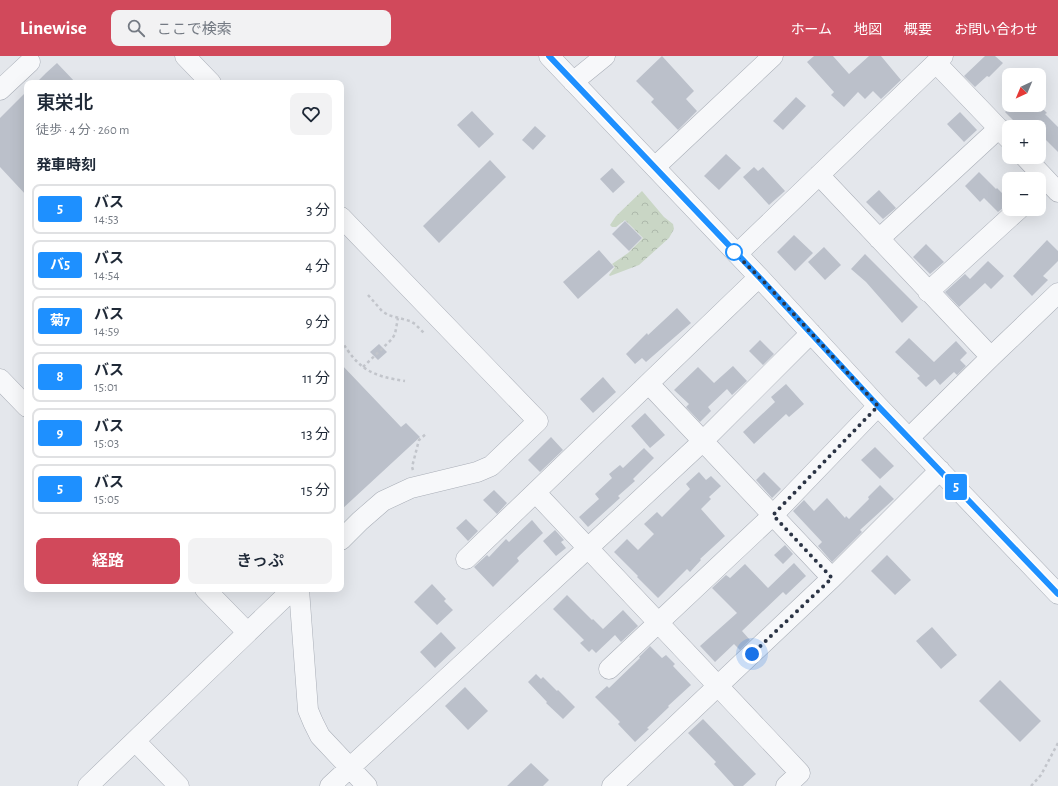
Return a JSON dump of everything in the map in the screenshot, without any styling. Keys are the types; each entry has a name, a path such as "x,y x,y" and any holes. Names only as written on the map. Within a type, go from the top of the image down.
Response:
{"street":[{"path":"185,56 208,80"},
{"path":"549,56 759,277 878,406 1058,594"},
{"path":"573,82 605,56"},
{"path":"655,167 773,56"},
{"path":"737,254 940,60 1002,132"},
{"path":"0,90 30,62"},
{"path":"879,239 1002,136"},
{"path":"1031,164 1049,188"},
{"path":"819,175 991,357"},
{"path":"928,292 1011,216"},
{"path":"344,220 538,421 491,466 477,472 417,486 383,501 344,537"},
{"path":"466,559 759,277"},
{"path":"909,438 1058,293"},
{"path":"330,786 703,441 811,334"},
{"path":"0,379 24,404"},
{"path":"649,384 832,578"},
{"path":"610,669 773,515 878,406"},
{"path":"612,786 832,578 940,470"},
{"path":"536,492 800,773 786,786"},
{"path":"208,592 247,632"},
{"path":"88,786 290,592"},
{"path":"299,592 308,710 320,736 368,786"},
{"path":"135,741 179,786"}],"path":[{"path":"368,295 382,311 388,315 410,321 425,334"},
{"path":"363,367 396,334 398,318"},
{"path":"344,345 354,360 363,367 377,375 405,381"},
{"path":"417,486 412,468 419,440 427,433"},
{"path":"1031,786 1042,775 1058,743"}],"green space":[{"path":"642,191 664,217 673,224 674,229 669,238 639,265 610,276 609,275 615,267 612,264 628,253 643,238 625,220 616,227 612,227 610,225 616,216"}],"building":[{"path":"662,56 694,91 686,99 697,111 678,130 651,102 654,99 636,81"},
{"path":"814,56 833,56 849,74 869,56 881,56 901,80 881,99 873,91 865,99 858,92 844,107 831,95 834,92 807,62"},
{"path":"985,56 995,56 1003,63 989,77 987,76 975,87 964,76"},
{"path":"57,63 73,80 39,80"},
{"path":"24,94 24,193 0,167 0,118"},
{"path":"796,97 806,106 783,130 773,121"},
{"path":"472,111 494,134 479,148 457,125"},
{"path":"960,112 977,130 964,142 947,124"},
{"path":"1005,112 1046,112 1047,113 1045,114 1058,127 1058,152 1046,140 1046,120 1013,120"},
{"path":"535,126 546,136 533,150 522,140"},
{"path":"726,154 741,168 719,190 704,176"},
{"path":"490,160 506,177 439,243 423,226"},
{"path":"754,167 758,171 763,167 785,191 769,205 743,177"},
{"path":"612,168 625,182 613,193 600,179"},
{"path":"979,172 1002,193 1002,209 998,212 984,198 980,202 965,186"},
{"path":"879,190 896,208 883,219 866,202"},
{"path":"625,221 642,238 629,251 612,234"},
{"path":"794,235 813,253 795,271 777,252"},
{"path":"1047,240 1058,251 1058,261 1043,276 1048,280 1032,296 1013,276"},
{"path":"926,244 944,262 930,274 913,257"},
{"path":"824,247 841,265 825,280 808,262"},
{"path":"599,250 614,267 578,299 563,282"},
{"path":"865,254 918,307 902,323 866,282 851,269"},
{"path":"988,261 1004,276 991,289 985,283 959,307 945,292 965,274 970,279"},
{"path":"677,308 691,323 646,362 642,358 635,364 626,354 647,333 648,335"},
{"path":"909,338 934,362 956,341 967,353 960,360 966,366 957,375 954,372 940,385 935,379 926,387 917,378 920,376 895,352"},
{"path":"760,340 774,354 763,365 749,351"},
{"path":"379,344 387,352 378,360 370,352"},
{"path":"733,366 747,381 732,395 727,389 708,407 711,411 700,422 686,407 689,404 674,390 698,367 714,383"},
{"path":"344,367 401,427 406,423 420,437 344,507"},
{"path":"603,377 616,392 593,413 580,399"},
{"path":"786,384 804,404 789,417 786,414 754,444 743,432 775,402 771,397"},
{"path":"645,413 665,435 650,448 631,426"},
{"path":"551,437 563,450 540,472 528,460"},
{"path":"875,447 894,466 880,479 861,460"},
{"path":"644,448 654,458 633,479 635,481 618,496 620,498 588,527 579,517 599,499 595,494 612,478 609,474 620,465 623,468"},
{"path":"699,472 706,480 711,476 721,486 709,497 711,499 701,509 725,536 700,559 701,560 690,572 687,569 658,598 614,552 627,539 638,550 654,534 644,524 657,512 662,517 690,489 686,484"},
{"path":"764,472 781,489 772,498 756,480"},
{"path":"880,485 894,499 860,530 862,532 832,562 818,546 822,542 793,511 804,500 814,511 827,498 845,518 846,516 849,519 869,499 868,497"},
{"path":"494,490 507,503 497,514 483,500"},
{"path":"466,519 478,531 468,541 456,528"},
{"path":"532,520 543,533 517,558 519,561 493,587 474,567 487,555 489,557 506,539 509,542"},
{"path":"555,530 564,540 561,542 566,548 556,556 543,541"},
{"path":"785,545 793,554 783,564 774,555"},
{"path":"887,555 911,580 895,595 871,571"},
{"path":"794,563 806,576 786,595 783,592 742,631 750,640 740,650 734,644 715,662 700,646 737,613 712,588 726,575 730,578 745,564 768,588"},
{"path":"432,584 446,599 444,601 453,610 437,625 414,602"},
{"path":"567,595 603,629 623,610 638,626 621,642 615,635 596,653 592,649 589,652 580,643 584,640 553,609"},
{"path":"932,627 957,655 941,669 916,641"},
{"path":"441,632 456,648 435,668 420,652"},
{"path":"650,646 662,658 666,655 675,664 673,666 691,685 668,706 669,707 647,728 649,729 635,742 618,724 620,722 595,697 607,686 609,688 640,658 639,657"},
{"path":"536,674 541,679 543,677 575,707 563,719 546,703 547,702 528,682"},
{"path":"1000,680 1041,721 1020,742 979,701"},
{"path":"465,687 488,711 468,730 445,706"},
{"path":"703,719 756,774 743,786 734,786 714,764 716,762 688,733"},
{"path":"531,763 549,780 543,786 507,786"}],"bus line":[{"name":"5","path":"549,56 759,277 878,406 1058,594"}],"route":[{"path":"734,252 768,286 878,406 773,515 832,578 752,654"}]}
